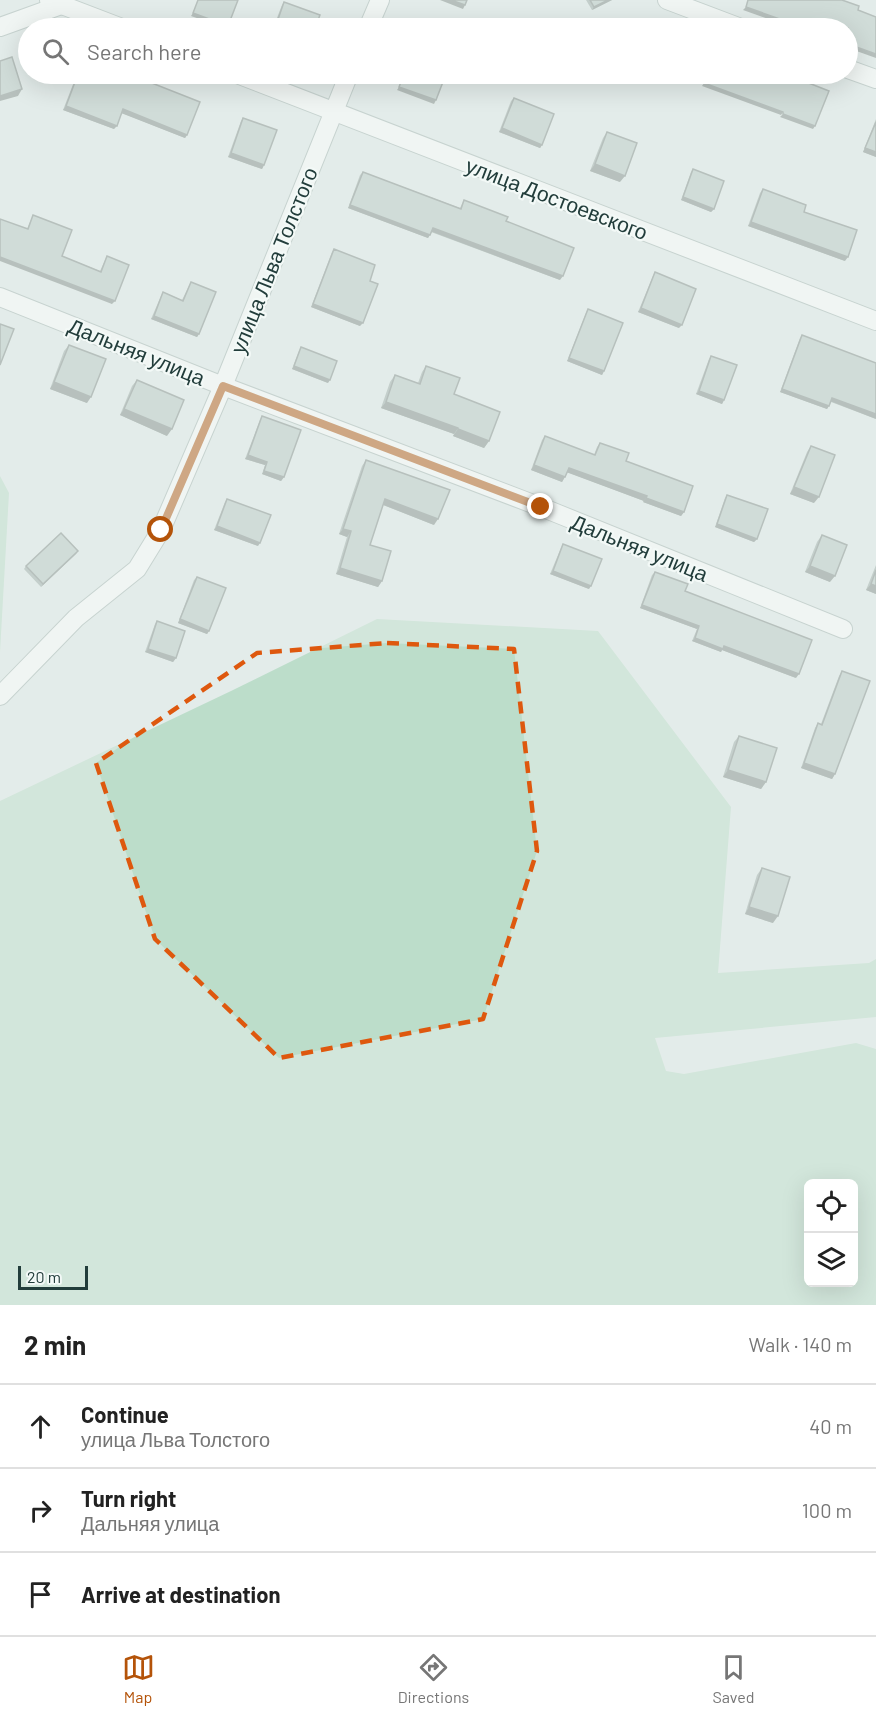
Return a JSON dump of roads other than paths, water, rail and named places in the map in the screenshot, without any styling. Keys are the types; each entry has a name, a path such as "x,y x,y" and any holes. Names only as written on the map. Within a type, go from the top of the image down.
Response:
{"street":[{"path":"372,18 380,0"},
{"path":"667,0 715,18"},
{"path":"20,18 55,2 97,18"},
{"path":"0,27 18,19"},
{"path":"858,73 876,79"},
{"name":"улица Достоевского","path":"263,84 876,321"},
{"name":"улица Льва Толстого","path":"0,696 76,618 137,569 161,530 223,386 345,84"},
{"name":"Дальняя улица","path":"0,297 223,386 541,507 843,629"}]}
